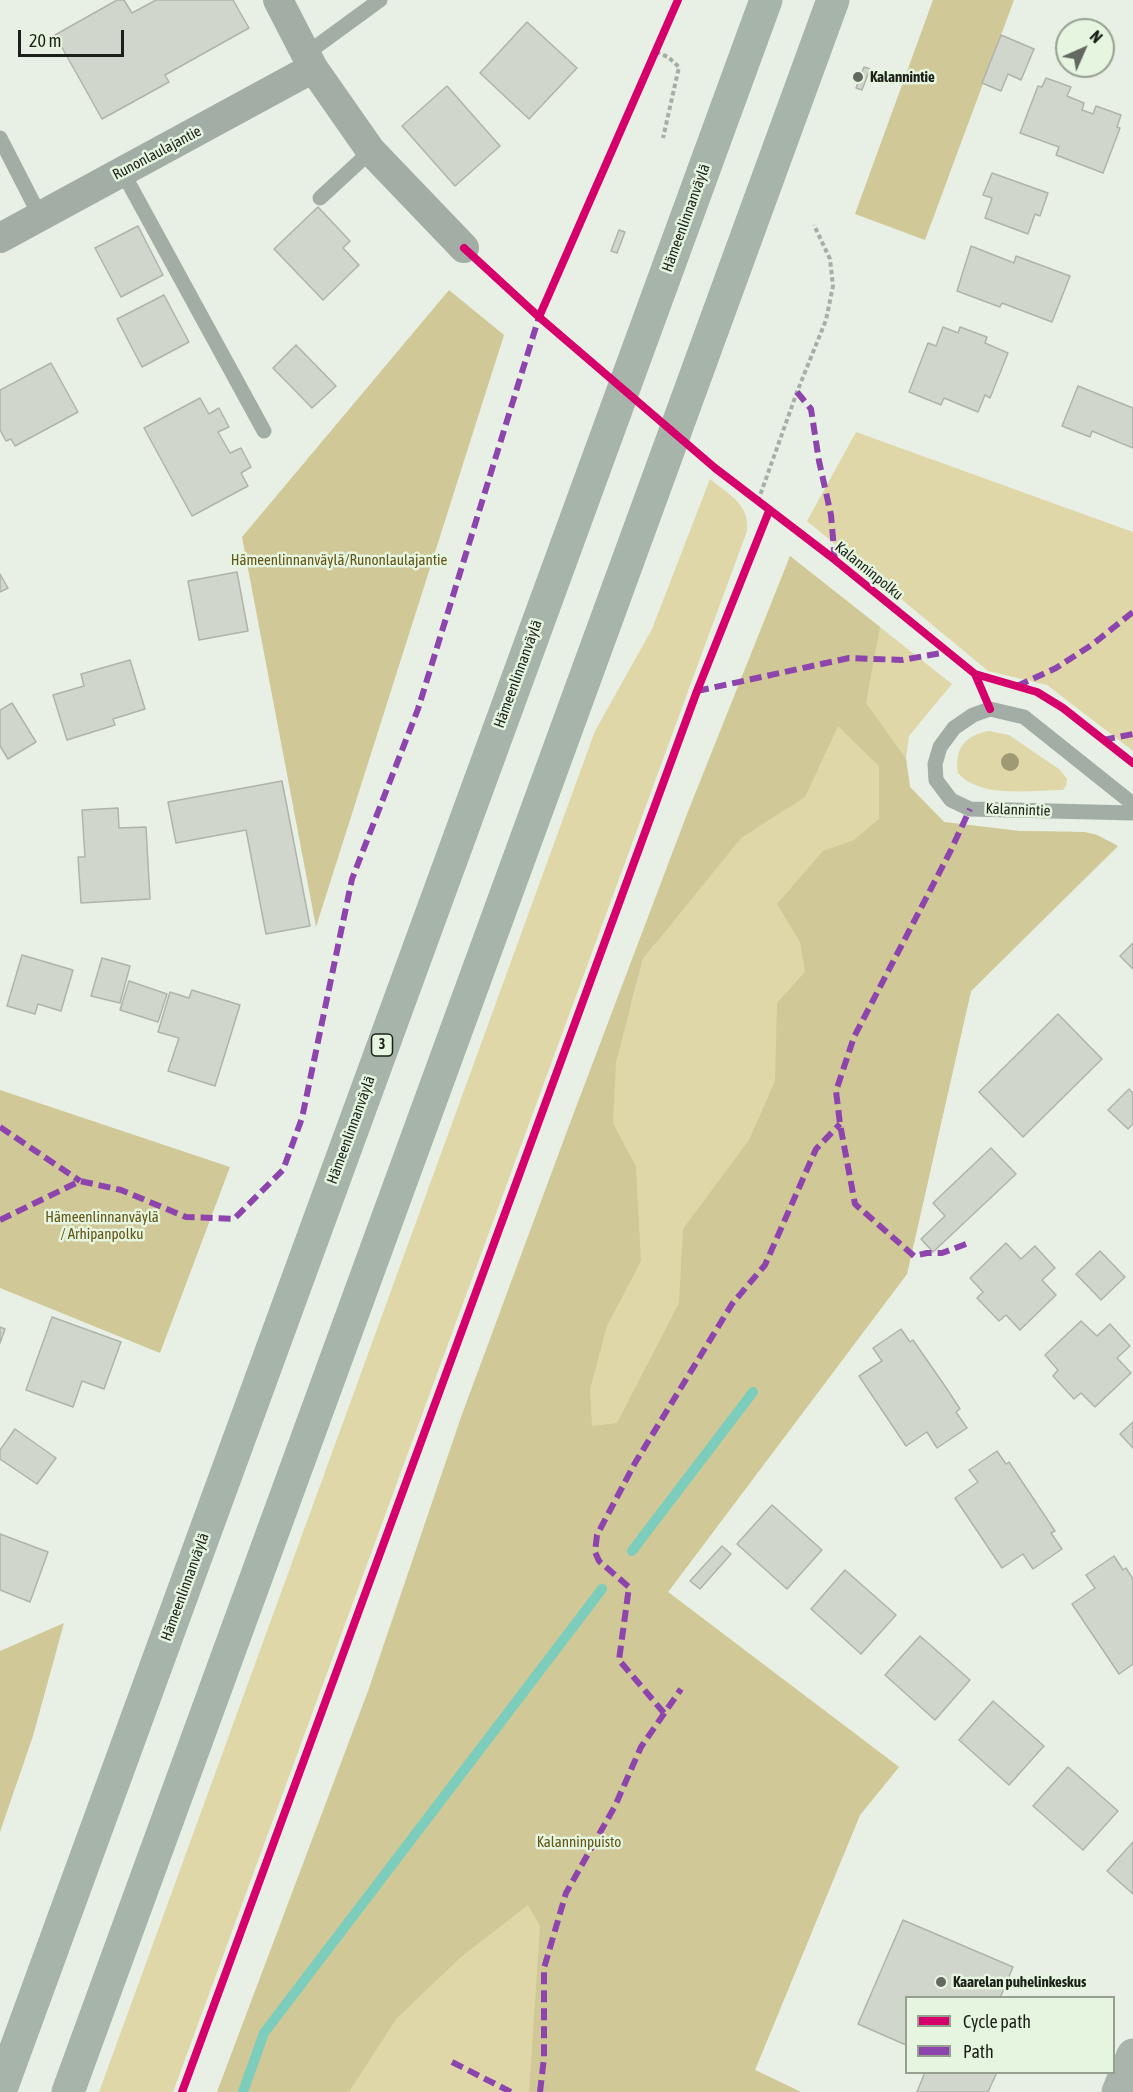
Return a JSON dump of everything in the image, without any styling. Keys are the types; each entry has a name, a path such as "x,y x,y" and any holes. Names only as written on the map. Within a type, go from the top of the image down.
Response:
{"highway":[{"name":"Hämeenlinnanväylä","path":"0,2092 766,0"},
{"path":"68,2092 833,0"}],"street":[{"path":"278,0 310,61 371,151 464,248"},
{"name":"Runonlaulajantie","path":"0,238 122,171 310,61"},
{"path":"1118,2092 1133,2055"}],"lane":[{"path":"310,61 380,0"},
{"path":"0,138 40,216"},
{"path":"320,198 371,151"},
{"path":"122,171 264,431"},
{"name":"Kalannintie","path":"1133,804 1023,717 990,709 973,715 954,728 940,747 935,764 936,780 951,800 970,809 1133,813"}],"path":[{"path":"651,63 660,42"},
{"path":"656,52 668,57 679,67 663,138"},
{"path":"750,495 761,504 797,392 826,320 833,286 830,259 814,225"}],"green space":[{"path":"933,0 1014,0 925,240 855,214"},
{"name":"Hämeenlinnanväylä/Runonlaulajantie","path":"449,290 504,335 316,927 242,537"},
{"path":"856,432 1133,532 1133,751 1047,685 988,671 807,521"},
{"path":"710,479 736,500 741,507 747,522 747,531 173,2092 99,2092 595,731 652,629"},
{"name":"Kalanninpuisto","path":"790,556 952,684 909,736 906,759 910,787 944,822 1019,831 1084,832 1097,835 1118,846 971,991 907,1274 668,1592 899,1767 860,1815 755,2070 801,2092 217,2092 632,1002 643,959 655,945 703,823"},
{"name":"Kalanninpuisto","path":"790,556 880,627 866,703 906,759 910,787 944,822 1019,831 1084,832 1097,835 1118,846 971,991 907,1274 668,1592 899,1767 860,1815 755,2070 801,2092 529,2092 540,1926 528,1905 461,1957 396,2019 349,2092 217,2092 368,1691 461,1417 687,814","holes":["838,726 879,766 879,819 854,840 823,851 777,904 800,942 805,972 777,1003 775,1081 749,1140 683,1229 679,1303 617,1423 592,1426 590,1389 607,1326 641,1261 636,1167 613,1123 616,1062 643,959 741,838 805,797"]},
{"path":"989,731 1009,735 1059,769 1067,779 1063,790 993,790 979,787 968,781 958,773 960,750 963,744 973,736"},
{"name":"Hämeenlinnanväylä / Arhipanpolku","path":"0,1090 230,1167 160,1353 0,1288"},
{"path":"64,1623 33,1736 0,1832 0,1651"}],"building":[{"path":"117,0 124,0 132,13 156,0 233,0 249,28 165,75 169,82 102,119 55,35"},
{"path":"527,22 577,68 529,119 480,73"},
{"path":"1001,35 1034,49 1021,80 1008,74 1001,91 982,83"},
{"path":"864,67 870,69 862,90 856,88"},
{"path":"1046,78 1071,87 1067,96 1084,103 1082,110 1093,114 1096,106 1121,115 1117,127 1120,128 1103,173 1056,155 1059,147 1020,133 1038,86 1042,87"},
{"path":"447,86 500,146 455,186 402,126"},
{"path":"992,173 1048,193 1040,216 1035,214 1028,234 985,218 992,198 983,195"},
{"path":"318,207 350,241 343,248 359,265 323,300 274,249"},
{"path":"138,226 163,275 121,297 95,248"},
{"path":"619,230 625,232 617,253 611,251"},
{"path":"971,246 1014,263 1016,256 1070,276 1052,322 1002,303 1000,307 957,291"},
{"path":"164,295 189,342 142,367 117,319"},
{"path":"943,327 958,333 960,327 987,337 985,343 1008,353 990,398 985,395 978,412 944,398 941,405 909,392 928,343 936,346"},
{"path":"296,345 336,386 312,408 273,368"},
{"path":"51,363 78,412 15,446 11,439 6,441 0,430 0,390"},
{"path":"1078,386 1133,408 1133,448 1092,431 1090,437 1062,426"},
{"path":"200,398 209,414 219,408 229,427 218,432 230,453 241,448 251,467 241,473 248,486 192,516 144,428"},
{"path":"237,572 248,631 199,640 188,581"},
{"path":"0,574 8,588 0,592"},
{"path":"130,660 145,709 113,719 115,725 67,740 53,695 84,686 81,674"},
{"path":"12,703 36,742 8,759 0,746 0,710"},
{"path":"282,781 310,926 266,934 246,830 176,843 168,802"},
{"path":"118,808 119,828 146,827 150,899 81,903 78,857 85,857 82,810"},
{"path":"1133,943 1133,969 1120,956"},
{"path":"22,955 73,970 61,1011 38,1004 35,1014 7,1006"},
{"path":"102,958 130,966 120,1003 91,996"},
{"path":"129,981 167,994 158,1022 120,1010"},
{"path":"192,990 240,1005 215,1086 168,1071 179,1038 158,1032 170,992 189,998"},
{"path":"1058,1014 1102,1059 1023,1137 979,1092"},
{"path":"1129,1089 1133,1093 1133,1124 1128,1129 1108,1110"},
{"path":"991,1148 1016,1174 933,1252 921,1239 945,1216 933,1203"},
{"path":"1006,1243 1021,1259 1035,1246 1055,1268 1042,1280 1056,1295 1020,1330 1006,1315 999,1321 977,1298 983,1292 970,1278"},
{"path":"1100,1251 1125,1277 1101,1300 1076,1274"},
{"path":"52,1317 121,1342 104,1389 82,1381 73,1407 26,1390"},
{"path":"1081,1321 1097,1336 1110,1324 1130,1346 1117,1358 1131,1373 1095,1407 1081,1393 1074,1399 1053,1376 1058,1370 1045,1355"},
{"path":"0,1327 5,1329 0,1343"},
{"path":"901,1329 910,1342 913,1340 947,1389 960,1409 956,1412 967,1428 937,1448 927,1432 906,1446 859,1376 882,1361 873,1348"},
{"path":"1133,1422 1133,1448 1120,1434"},
{"path":"15,1429 56,1458 37,1484 0,1459 0,1450"},
{"path":"997,1451 1006,1464 1009,1462 1055,1531 1051,1533 1062,1549 1033,1569 1023,1554 1002,1568 955,1498 978,1482 969,1470"},
{"path":"772,1505 822,1550 787,1589 737,1544"},
{"path":"0,1534 48,1552 30,1602 0,1590"},
{"path":"722,1546 731,1554 700,1589 690,1581"},
{"path":"1114,1556 1123,1570 1126,1568 1133,1579 1133,1664 1119,1674 1072,1604 1095,1588 1086,1575"},
{"path":"845,1570 896,1615 861,1654 811,1609"},
{"path":"920,1636 970,1680 935,1720 885,1675"},
{"path":"993,1701 1044,1746 1009,1785 959,1740"},
{"path":"1068,1767 1118,1811 1083,1850 1033,1806"},
{"path":"1133,1842 1133,1894 1107,1871"},
{"name":"Kaarelan puhelinkeskus","path":"903,1920 1013,1967 1001,1996 905,1996 905,2045 858,2024"},
{"path":"924,2074 996,2074 988,2092 917,2092"}],"waterway":[{"path":"632,1551 753,1392"},
{"path":"243,2092 264,2033 602,1589"}],"marked path":[{"path":"0,1220 80,1181 121,1190 186,1217 234,1219 283,1170 302,1118 352,879 418,709 539,317"},
{"path":"797,392 811,409 831,515 835,561"},
{"path":"1017,686 1056,668 1093,644 1133,612"},
{"path":"697,691 849,658 902,660 947,652"},
{"path":"1103,740 1133,734"},
{"path":"966,1244 942,1253 914,1256 855,1204 836,1091 854,1037 970,809"},
{"path":"664,1713 619,1660 629,1587 599,1561 595,1552 597,1535 635,1463 732,1304 765,1265 816,1149 840,1124"},
{"path":"0,1127 80,1181"},
{"path":"540,2092 544,2058 544,1968 566,1893 615,1806 641,1747 681,1689"},
{"path":"452,2062 511,2092"}],"cycle path":[{"path":"539,317 678,0"},
{"name":"Kalanninpolku","path":"464,248 539,317 715,468 830,556 975,674 990,709"},
{"path":"182,2092 697,691 769,511"},
{"path":"975,674 1037,692 1063,708 1133,763"}],"place":[{"name":"Kalannintie","path":"858,77"},
{"name":"Kaarelan puhelinkeskus","path":"941,1982"}]}
